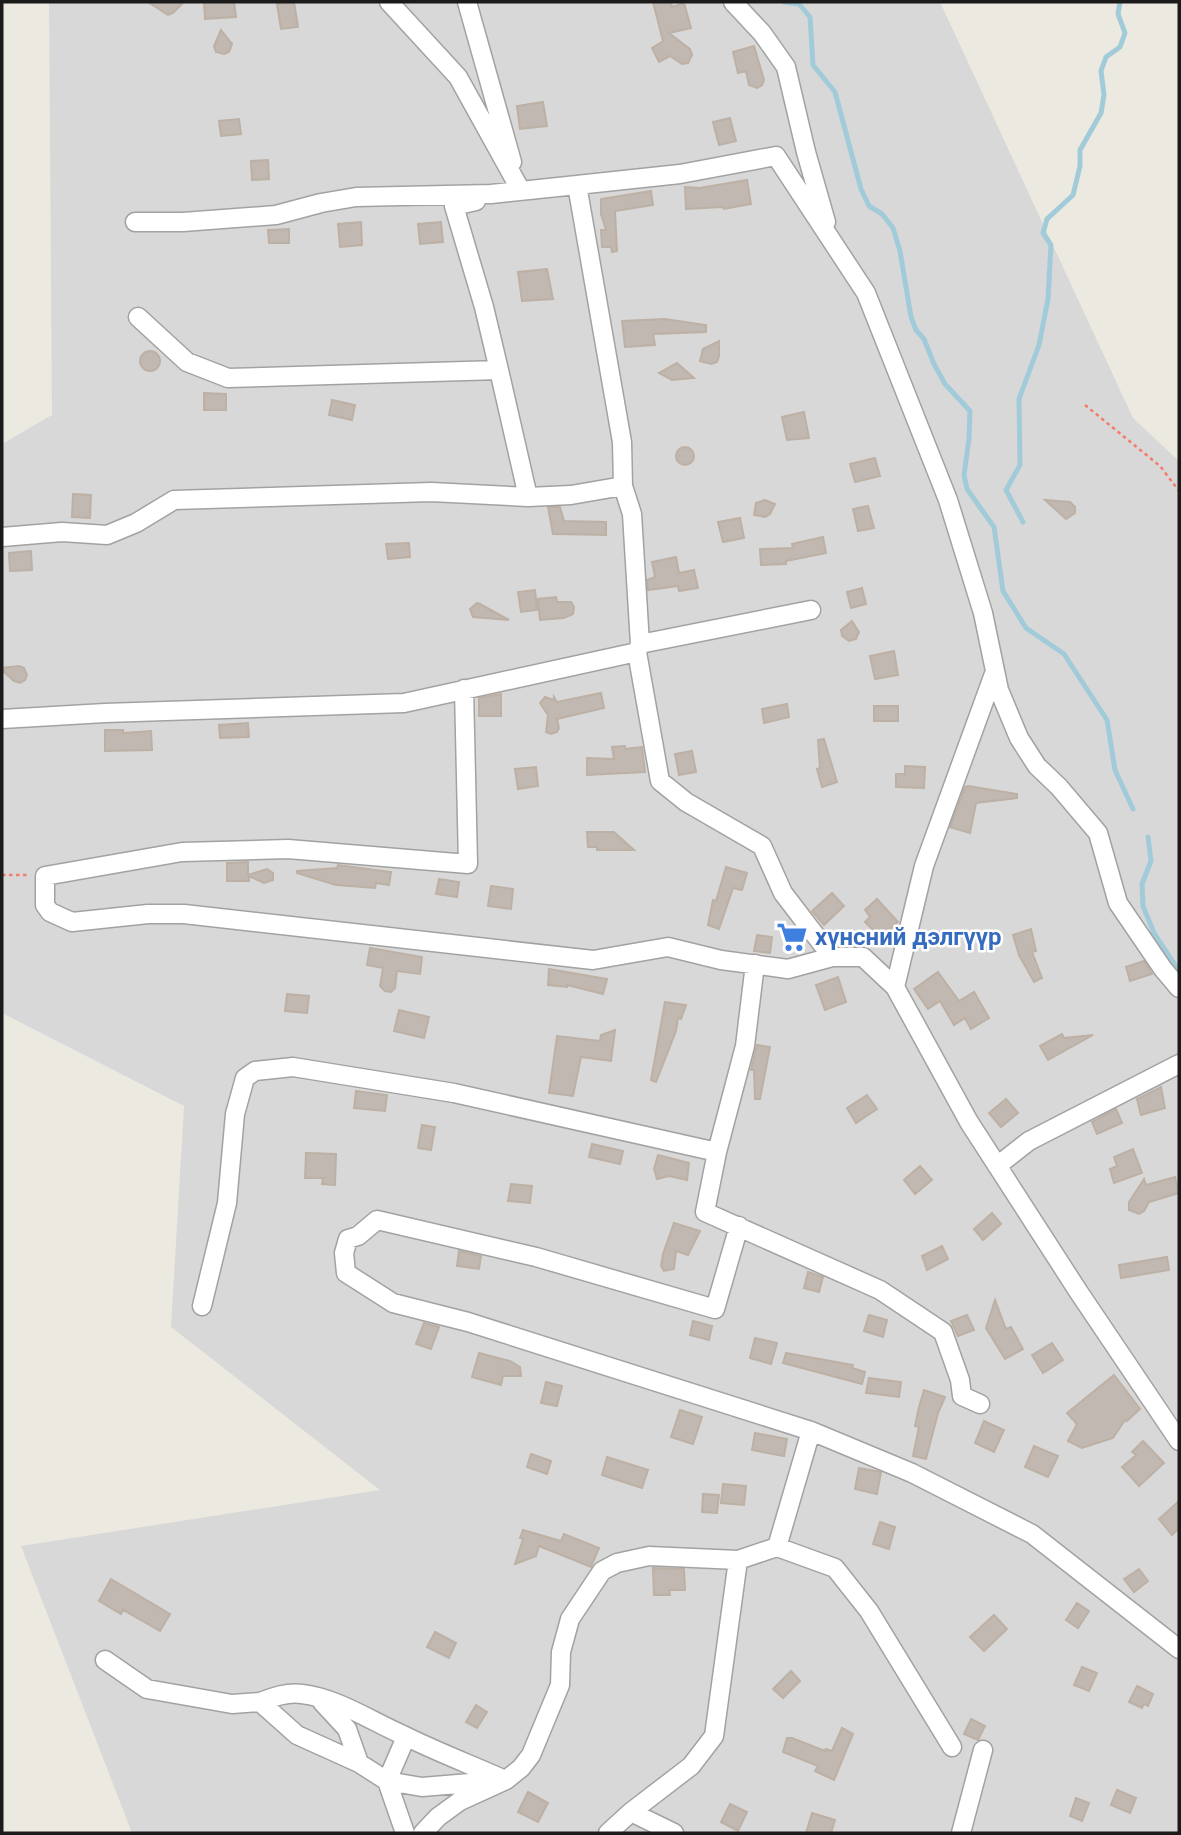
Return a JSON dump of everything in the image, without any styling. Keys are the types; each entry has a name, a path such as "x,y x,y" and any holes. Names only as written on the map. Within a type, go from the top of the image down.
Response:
{"street":[{"path":"389,2 458,77 520,189"},
{"path":"467,2 520,189"},
{"path":"733,2 762,33 786,67 806,152 831,239"},
{"path":"135,222 183,222 276,215 356,197 491,194 680,174 776,156 866,293 948,500 983,613 999,690 1019,738 1037,766 1059,787 1098,833 1118,903 1179,988"},
{"path":"577,185 622,442 623,486 632,514 638,648 660,781 686,802 762,846 783,893 832,957"},
{"path":"520,189 454,206 484,307 528,497"},
{"path":"138,317 187,362 228,378 499,370"},
{"path":"2,537 62,532 107,534 136,523 174,500 431,492 528,497 571,495 623,486"},
{"path":"2,719 404,702 811,610"},
{"path":"895,987 924,866 995,671"},
{"path":"464,690 468,863 275,849 182,852 45,876 45,905 50,912 72,922 148,914 184,914 593,960 668,947 721,960 788,969 832,957 863,957 895,987 969,1122 1078,1292 1179,1441"},
{"path":"755,964 745,1046 717,1152 705,1212 880,1290 943,1332 960,1380 962,1396 980,1405"},
{"path":"998,1166 1029,1141 1179,1064"},
{"path":"202,1306 227,1203 235,1114 245,1078 254,1071 293,1067 454,1093 717,1152"},
{"path":"739,1226 715,1309 536,1257 377,1220 358,1236 348,1239 344,1253 346,1273 393,1303 468,1322 811,1431 912,1473 1032,1534 1179,1649"},
{"path":"777,1547 811,1431"},
{"path":"423,1833 438,1817 460,1801 506,1780 521,1768 531,1755 560,1685 561,1652 570,1619 602,1571 617,1563 649,1556 738,1560 777,1547 835,1569 869,1611 952,1747"},
{"path":"608,1833 691,1766 714,1737 738,1560"},
{"path":"105,1660 147,1689 232,1704 260,1702 289,1694 318,1698 338,1704 506,1780"},
{"path":"318,1698 347,1729 359,1763"},
{"path":"260,1702 297,1735 359,1763 387,1781 422,1787 506,1780"},
{"path":"405,1833 387,1781 406,1737"},
{"path":"961,1833 983,1750"},
{"path":"631,1812 674,1833"}],"path":[{"path":"1085,405 1160,466 1179,491"},
{"path":"2,875 45,876"}],"shaded area":[{"path":"49,2 940,2 1133,418 1179,461 1179,1833 132,1833 21,1546 380,1490 171,1327 184,1106 2,1013 2,444 52,415"}],"building":[{"path":"148,2 184,2 168,15"},
{"path":"204,2 234,2 236,17 205,19"},
{"path":"294,2 298,27 281,29 277,4"},
{"path":"653,2 671,2 672,7 684,3 691,28 669,33 690,49 692,55 688,63 682,64 670,56 659,62 652,48 663,41"},
{"path":"221,30 232,44 229,52 224,54 216,52 214,46"},
{"path":"754,46 764,80 757,88 749,85 746,71 738,73 733,52"},
{"path":"543,102 547,126 520,129 517,106"},
{"path":"730,118 736,141 719,145 713,122"},
{"path":"239,119 241,134 221,136 219,121"},
{"path":"268,160 269,179 252,180 251,161"},
{"path":"747,180 751,204 724,209 686,209 685,187 700,188"},
{"path":"651,191 653,205 615,211 617,251 612,252 611,247 602,247 601,230 606,230 601,214 601,199"},
{"path":"361,222 362,245 340,247 338,224"},
{"path":"441,222 443,242 420,244 418,224"},
{"path":"289,229 289,243 269,243 268,230"},
{"path":"547,269 553,299 522,301 518,272"},
{"path":"665,319 706,325 706,332 653,334 655,345 625,347 622,321"},
{"path":"719,341 717,362 711,364 700,361 703,349"},
{"path":"150,351 157,354 160,361 157,368 150,371 143,368 140,361 143,354"},
{"path":"677,363 694,378 672,380 659,373"},
{"path":"204,393 226,394 226,410 204,410"},
{"path":"332,400 355,405 352,420 329,415"},
{"path":"804,412 809,438 787,440 782,417"},
{"path":"685,447 691,450 694,456 691,462 685,465 679,462 676,456 679,450"},
{"path":"875,458 880,476 855,482 850,464"},
{"path":"73,494 91,495 90,518 72,517"},
{"path":"765,500 775,504 770,514 765,517 754,515 756,503"},
{"path":"1045,500 1070,502 1075,507 1075,513 1066,519"},
{"path":"868,506 874,528 858,531 853,509"},
{"path":"548,507 560,507 564,521 606,522 606,535 553,534"},
{"path":"740,518 744,538 723,542 718,522"},
{"path":"823,537 826,553 786,561 786,564 761,565 760,549 793,548 792,544"},
{"path":"409,543 410,557 388,559 386,544"},
{"path":"31,551 32,570 10,571 9,553"},
{"path":"676,557 679,573 694,570 698,588 679,591 678,586 648,590 647,580 655,577 652,562"},
{"path":"862,588 866,604 851,608 847,592"},
{"path":"535,590 537,610 521,612 518,592"},
{"path":"556,597 557,602 571,602 574,607 573,614 564,618 540,620 538,599"},
{"path":"477,603 509,620 473,617 470,609"},
{"path":"852,621 859,632 856,639 849,641 842,636 841,630"},
{"path":"894,651 898,675 875,679 870,656"},
{"path":"2,668 24,668 27,675 20,683 2,670"},
{"path":"601,693 604,708 557,719 557,732 546,732 548,715 540,703 545,697 554,700 554,697 557,702"},
{"path":"501,694 501,716 479,716 479,698"},
{"path":"787,704 789,717 764,723 762,709"},
{"path":"874,706 898,706 898,721 874,721"},
{"path":"248,723 249,737 220,738 219,725"},
{"path":"105,730 123,730 123,733 151,731 152,750 105,751"},
{"path":"824,739 837,782 822,787 817,769 820,768 818,740"},
{"path":"625,746 625,749 642,747 645,772 587,775 587,758 614,759 612,747"},
{"path":"692,751 696,772 679,775 675,754"},
{"path":"905,766 925,767 924,788 896,787 896,774 905,774"},
{"path":"536,767 538,786 518,789 515,769"},
{"path":"965,787 1017,794 1017,798 976,803 970,833 950,827"},
{"path":"587,832 614,832 634,850 597,850 597,847 588,847"},
{"path":"248,862 248,875 267,869 273,873 273,880 264,883 249,876 249,881 227,881 227,863"},
{"path":"338,865 391,872 389,885 376,883 375,888 336,885 297,873 337,868"},
{"path":"726,867 747,873 742,890 733,888 719,929 708,925 713,900 716,901"},
{"path":"439,879 459,882 457,897 436,894"},
{"path":"491,886 513,889 511,909 488,906"},
{"path":"832,893 844,906 824,925 812,911"},
{"path":"877,899 898,922 881,938 865,922 870,917 865,910"},
{"path":"1031,929 1036,951 1032,952 1042,978 1034,982 1019,955 1013,935"},
{"path":"757,935 772,937 770,953 754,951"},
{"path":"370,948 422,957 420,974 397,971 395,988 391,992 385,991 380,986 383,968 367,965"},
{"path":"1144,961 1152,974 1130,981 1126,967"},
{"path":"549,969 607,979 603,994 567,985 548,985"},
{"path":"938,972 959,1001 974,992 989,1018 971,1029 965,1018 954,1025 940,1001 928,1009 914,989"},
{"path":"838,977 846,1002 825,1010 816,985"},
{"path":"287,994 309,996 307,1013 285,1011"},
{"path":"665,1002 686,1005 681,1019 678,1018 676,1031 656,1082 651,1080"},
{"path":"399,1010 429,1017 424,1038 394,1031"},
{"path":"615,1030 611,1061 581,1057 573,1096 549,1093 557,1036 600,1041 601,1035"},
{"path":"1062,1034 1064,1038 1093,1035 1048,1060 1040,1046"},
{"path":"757,1045 770,1047 760,1099 755,1099 754,1070 751,1070"},
{"path":"1161,1087 1165,1108 1141,1115 1137,1099"},
{"path":"356,1091 387,1095 385,1111 354,1108"},
{"path":"867,1095 877,1109 856,1123 847,1108"},
{"path":"1006,1099 1018,1113 1001,1127 989,1113"},
{"path":"1116,1109 1122,1123 1097,1134 1092,1122"},
{"path":"422,1125 435,1127 431,1150 418,1148"},
{"path":"592,1144 623,1151 620,1164 589,1157"},
{"path":"1133,1149 1142,1173 1114,1183 1110,1169 1117,1166 1114,1157"},
{"path":"306,1153 336,1154 335,1185 322,1184 323,1178 305,1178"},
{"path":"658,1155 689,1163 687,1180 669,1176 657,1179 654,1169"},
{"path":"920,1166 932,1180 915,1194 904,1180"},
{"path":"1175,1177 1179,1193 1149,1202 1139,1214 1129,1210 1129,1202 1144,1179 1146,1185"},
{"path":"511,1184 532,1186 530,1203 508,1201"},
{"path":"992,1213 1001,1224 983,1240 974,1229"},
{"path":"674,1223 700,1231 688,1255 676,1251 674,1269 664,1271 661,1266 663,1254"},
{"path":"942,1246 948,1259 927,1270 922,1256"},
{"path":"459,1251 481,1256 479,1269 457,1266"},
{"path":"1167,1257 1169,1270 1121,1278 1119,1265"},
{"path":"808,1272 823,1277 819,1292 804,1288"},
{"path":"995,1300 1006,1329 1011,1327 1023,1349 1005,1359 986,1328"},
{"path":"869,1315 887,1320 883,1337 864,1331"},
{"path":"967,1315 974,1330 958,1336 951,1321"},
{"path":"693,1321 712,1326 709,1340 690,1335"},
{"path":"424,1323 439,1327 431,1349 416,1344"},
{"path":"755,1338 777,1343 771,1364 750,1358"},
{"path":"1052,1343 1063,1360 1043,1373 1032,1355"},
{"path":"479,1353 510,1361 520,1367 521,1376 503,1376 501,1385 472,1377"},
{"path":"786,1353 853,1365 852,1368 865,1372 862,1384 783,1363"},
{"path":"1114,1375 1140,1409 1125,1420 1113,1438 1082,1448 1068,1441 1077,1424 1067,1413"},
{"path":"869,1378 901,1382 899,1397 866,1393"},
{"path":"546,1382 562,1386 557,1406 541,1403"},
{"path":"924,1390 945,1397 926,1459 913,1456 919,1427 915,1426"},
{"path":"680,1410 702,1417 693,1444 671,1437"},
{"path":"984,1421 1004,1430 994,1452 975,1443"},
{"path":"755,1433 787,1439 784,1456 752,1450"},
{"path":"1143,1441 1164,1463 1139,1486 1122,1467 1136,1455 1132,1452"},
{"path":"1034,1446 1058,1456 1048,1477 1025,1467"},
{"path":"531,1454 551,1461 547,1474 527,1467"},
{"path":"607,1457 648,1470 642,1488 602,1475"},
{"path":"859,1468 881,1472 877,1494 855,1489"},
{"path":"723,1484 746,1486 744,1505 721,1503"},
{"path":"703,1494 719,1495 717,1513 702,1512"},
{"path":"1179,1501 1179,1528 1172,1535 1159,1519"},
{"path":"880,1522 895,1527 889,1549 873,1544"},
{"path":"523,1530 561,1541 564,1534 599,1548 591,1567 539,1546 536,1556 515,1564"},
{"path":"653,1568 684,1569 685,1590 669,1590 670,1595 654,1595"},
{"path":"1139,1569 1148,1581 1134,1592 1124,1579"},
{"path":"111,1579 170,1614 160,1631 123,1610 121,1614 99,1601"},
{"path":"1077,1603 1089,1611 1078,1628 1066,1620"},
{"path":"994,1615 1007,1629 984,1651 970,1637"},
{"path":"435,1632 456,1643 449,1658 427,1647"},
{"path":"1082,1667 1097,1673 1089,1691 1074,1685"},
{"path":"791,1671 800,1681 783,1698 773,1689"},
{"path":"1137,1686 1153,1694 1148,1706 1144,1704 1142,1708 1129,1702"},
{"path":"476,1705 487,1712 477,1728 466,1722"},
{"path":"971,1719 985,1726 978,1740 964,1734"},
{"path":"842,1728 853,1734 834,1780 815,1771 818,1766 783,1752 787,1738 832,1751"},
{"path":"1117,1790 1136,1798 1130,1813 1111,1805"},
{"path":"528,1792 548,1803 538,1822 518,1812"},
{"path":"1076,1798 1089,1803 1082,1821 1070,1816"},
{"path":"730,1804 747,1812 738,1831 721,1822"},
{"path":"812,1813 835,1820 831,1833 806,1833"}],"waterway":[{"path":"784,2 799,4 810,17 813,65 835,92 861,189 869,206 882,214 893,228 916,330 924,339 945,384 970,411 964,475 967,489 994,527 1003,591 1026,628 1064,654 1107,720 1115,770 1133,809"},
{"path":"1023,522 1006,490 1020,465 1019,399 1039,345 1048,299 1051,245 1043,233 1047,219 1073,195 1080,166 1080,150 1101,113 1104,95 1101,71 1106,57 1120,47 1125,33 1118,14 1120,2"},
{"path":"1148,837 1151,861 1142,884 1143,906 1154,933 1179,971"}],"place":[{"name":"хүнсний дэлгүүр","path":"792,937"}]}
